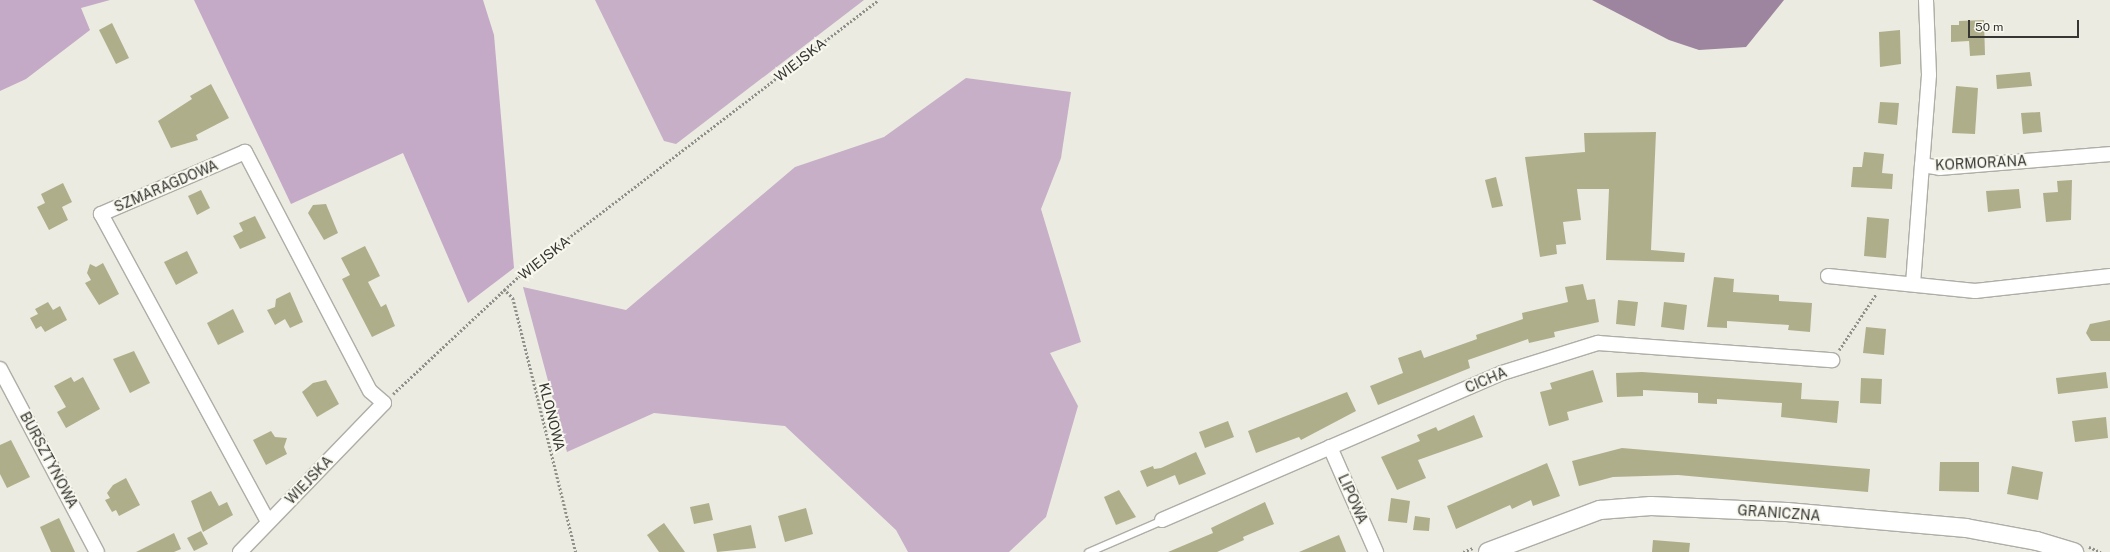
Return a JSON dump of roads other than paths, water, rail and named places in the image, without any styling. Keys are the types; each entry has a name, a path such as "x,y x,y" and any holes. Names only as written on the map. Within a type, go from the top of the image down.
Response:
{"street":[{"name":"KORMORANA","path":"1926,0 1929,75 1922,165 1940,168 2110,154"},
{"name":"SZMARAGDOWA","path":"268,522 102,214 245,152 370,391 384,403"},
{"path":"1913,284 1922,165"},
{"path":"1828,276 1975,291 2110,276"},
{"name":"CICHA","path":"1162,520 1502,373 1598,343 1832,360"},
{"name":"BURSZTYNOWA","path":"0,369 97,552"},
{"name":"WIEJSKA","path":"240,552 384,403"},
{"name":"LIPOWA","path":"1330,447 1376,552"},
{"name":"GRANICZNA","path":"1488,552 1600,510 1651,506 1787,512 1966,528 2038,541 2074,552"}],"lane":[{"path":"1088,552 1162,520"}]}
